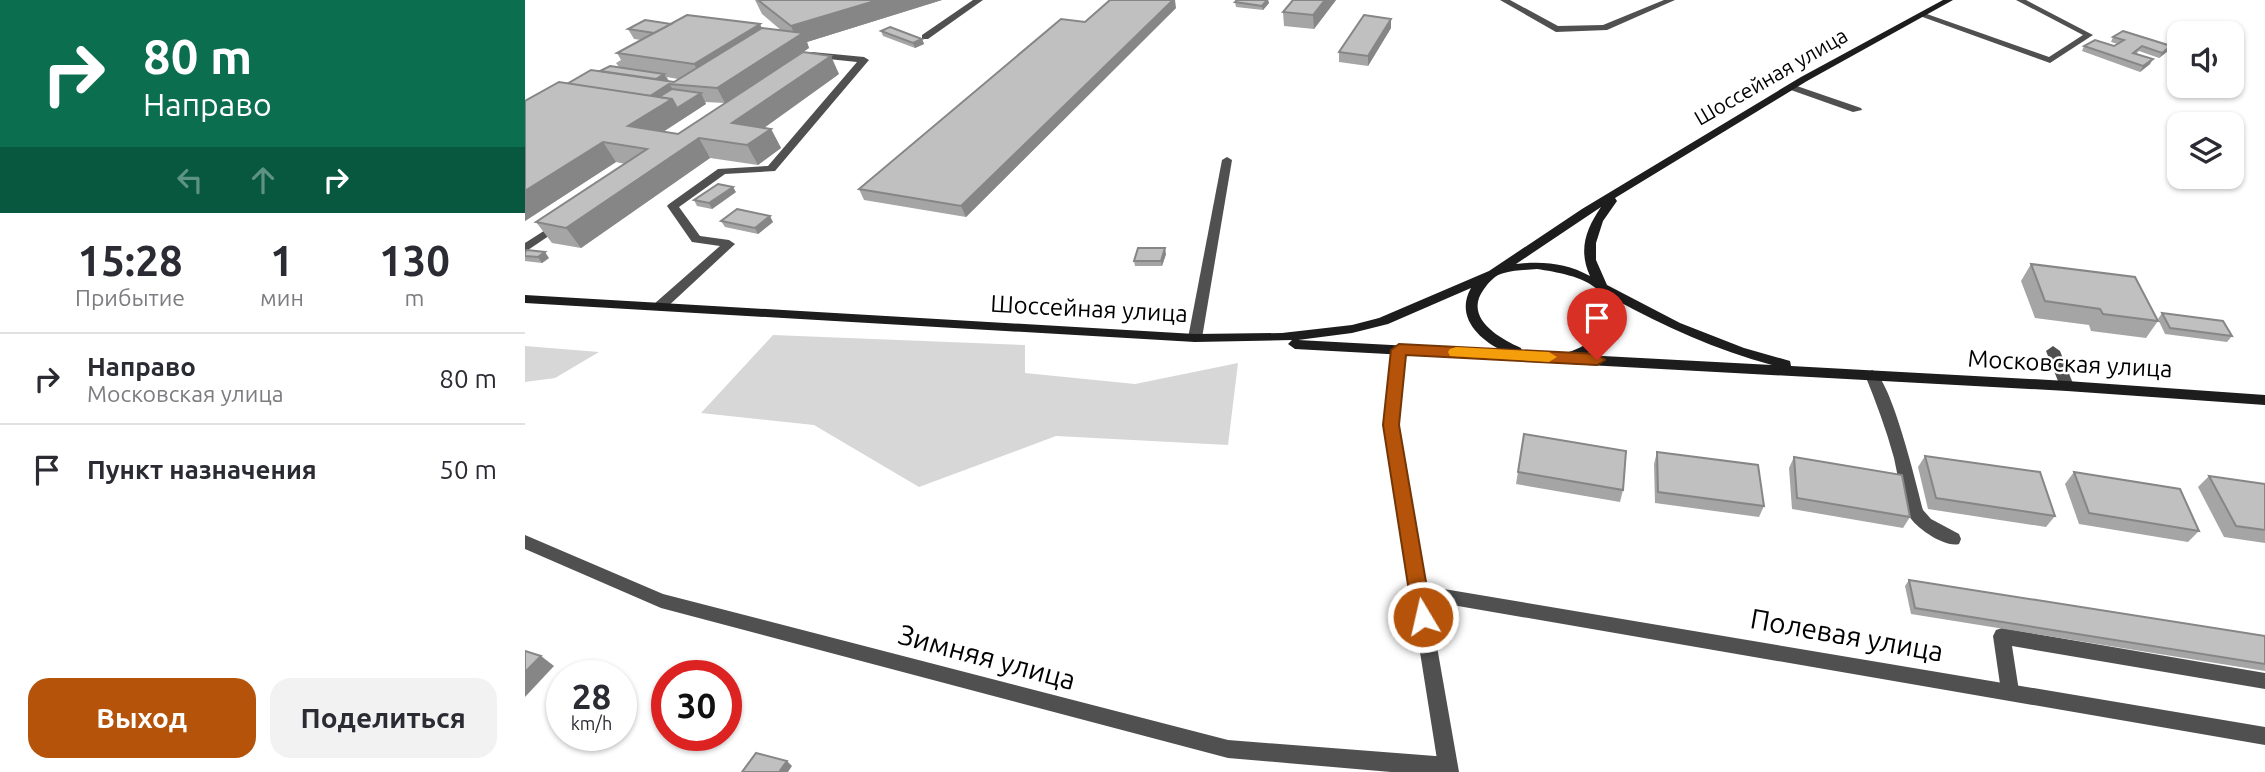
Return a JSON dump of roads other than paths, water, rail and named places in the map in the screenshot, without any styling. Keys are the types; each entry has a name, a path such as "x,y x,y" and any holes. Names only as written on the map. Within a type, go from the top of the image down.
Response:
{"main road":[{"name":"Шоссейная улица","path":"525,299 1195,338 1319,335 1352,329 1383,321 1493,274 1616,194 1791,87 1949,0"},
{"name":"Шоссейная улица","path":"1601,289 1590,261 1590,243 1601,215 1616,194"},
{"name":"Московская улица","path":"1493,274 1521,265 1553,266 1584,276 1601,289 1675,326 1740,352 1793,365 1872,375"},
{"path":"1493,274 1474,292 1470,304 1472,316 1479,328 1505,348 1542,357 1570,355 1587,350 1609,333 1613,310 1601,289"},
{"name":"Московская улица","path":"1195,338 2067,386 2265,400"}],"street":[{"path":"925,37 979,0"},
{"path":"1504,0 1556,29 1604,28 1671,0"},
{"path":"1920,15 2050,60 2089,35 2020,0"},
{"path":"659,307 729,244 696,239 673,206 722,171 771,169 864,60 814,54 803,61"},
{"path":"1791,87 1857,110"},
{"path":"1195,338 1227,160"},
{"path":"525,248 568,219"},
{"path":"1399,350 1391,425 1448,770"},
{"path":"2053,351 2067,386"},
{"path":"1872,375 1891,419 1916,513 1925,524 1953,539"},
{"name":"Зимняя улица","path":"525,542 661,601 1228,749 1448,770"},
{"name":"Полевая улица","path":"1418,592 2265,736"},
{"path":"2010,691 2002,636 2265,681"}]}
